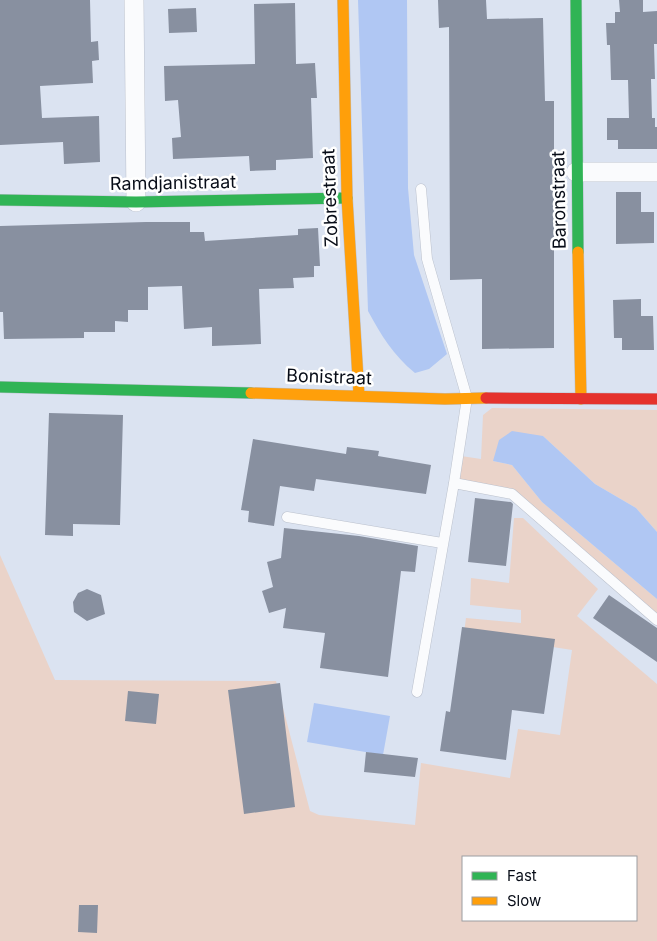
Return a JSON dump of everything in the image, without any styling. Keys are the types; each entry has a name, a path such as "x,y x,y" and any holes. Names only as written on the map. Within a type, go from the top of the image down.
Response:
{"street":[{"path":"134,0 136,202"},
{"name":"Zobrestraat","path":"343,0 347,198 359,395"},
{"name":"Baronstraat","path":"576,0 576,172 581,399"},
{"path":"576,172 657,172"},
{"name":"Ramdjanistraat","path":"0,200 136,202 347,198"},
{"name":"Bonistraat","path":"0,387 359,395 445,400 467,398 657,399"}],"lane":[{"path":"416,692 454,483 467,398 427,259 421,190"},
{"path":"454,483 512,494 657,620"},
{"path":"287,517 442,543"}],"shaded area":[{"path":"492,408 657,410 657,532 636,508 595,484 543,436 493,461 512,465 542,502 657,599 657,622 513,496 462,490 458,487 461,456 481,459 483,415"},
{"path":"514,518 523,518 598,589 577,616 657,684 657,941 0,941 0,555 55,680 276,681 310,811 319,815 415,825 421,763 510,778 518,729 560,735 572,650 464,633 466,618 521,623 521,610 470,605 471,578 509,583"}],"water":[{"path":"358,0 407,0 408,188 414,255 447,354 429,369 415,373 388,344 368,311"},
{"path":"512,431 543,436 595,484 636,508 657,532 657,599 542,502 512,465 493,461 499,440"},
{"path":"314,703 390,716 383,755 307,742"}],"building":[{"path":"0,0 90,0 91,42 98,41 99,60 92,61 93,83 40,86 42,118 99,116 100,162 64,164 63,142 0,145"},
{"path":"438,0 486,0 487,19 543,18 545,101 554,101 554,348 482,349 482,279 450,280 449,27 439,28"},
{"path":"619,0 643,0 643,12 657,11 657,44 654,44 655,79 651,79 652,118 655,118 655,127 657,127 657,149 618,149 618,140 607,140 607,118 629,118 628,80 611,80 610,45 607,45 606,23 615,23 615,12 620,12"},
{"path":"295,3 296,64 315,63 317,98 311,98 313,158 276,160 276,170 250,171 249,156 173,159 172,138 181,137 178,100 165,101 164,66 255,64 254,4"},
{"path":"196,8 197,32 169,33 168,9"},
{"path":"616,192 641,192 641,212 654,212 654,243 616,244"},
{"path":"190,222 190,232 204,232 205,241 298,235 298,229 318,228 320,266 314,266 314,277 293,278 294,288 259,289 261,344 212,346 212,327 184,329 182,286 148,287 148,310 128,310 128,322 115,321 115,332 84,332 84,338 4,339 3,312 0,312 0,226"},
{"path":"641,299 641,316 653,316 654,350 622,350 622,338 614,338 613,300"},
{"path":"49,413 123,415 120,525 73,524 73,536 45,535"},
{"path":"253,439 346,454 347,447 379,451 378,456 431,465 426,494 316,479 314,491 280,486 274,526 248,522 249,511 241,510"},
{"path":"475,498 511,502 513,504 506,566 468,562"},
{"path":"284,528 359,536 418,546 415,572 401,571 388,677 320,668 325,633 283,628 286,608 269,613 262,591 273,587 267,562 281,558"},
{"path":"87,589 101,595 105,614 87,621 74,612 73,602 78,593"},
{"path":"609,595 657,628 657,662 593,618"},
{"path":"462,627 555,639 544,714 512,710 506,760 440,751 446,711 450,712"},
{"path":"280,683 295,807 244,814 228,690"},
{"path":"128,691 159,694 156,724 125,721"},
{"path":"366,752 418,758 415,777 364,772"},
{"path":"79,905 98,905 97,933 78,932"}],"traffic: fast":[{"path":"576,0 578,252"},
{"path":"0,200 136,202 347,198"},
{"path":"0,387 251,393"}],"traffic: slow":[{"path":"343,0 347,198 359,395"},
{"path":"578,252 581,399"},
{"path":"251,393 445,399 486,398"}],"traffic: jam":[{"path":"486,398 657,399"}]}
